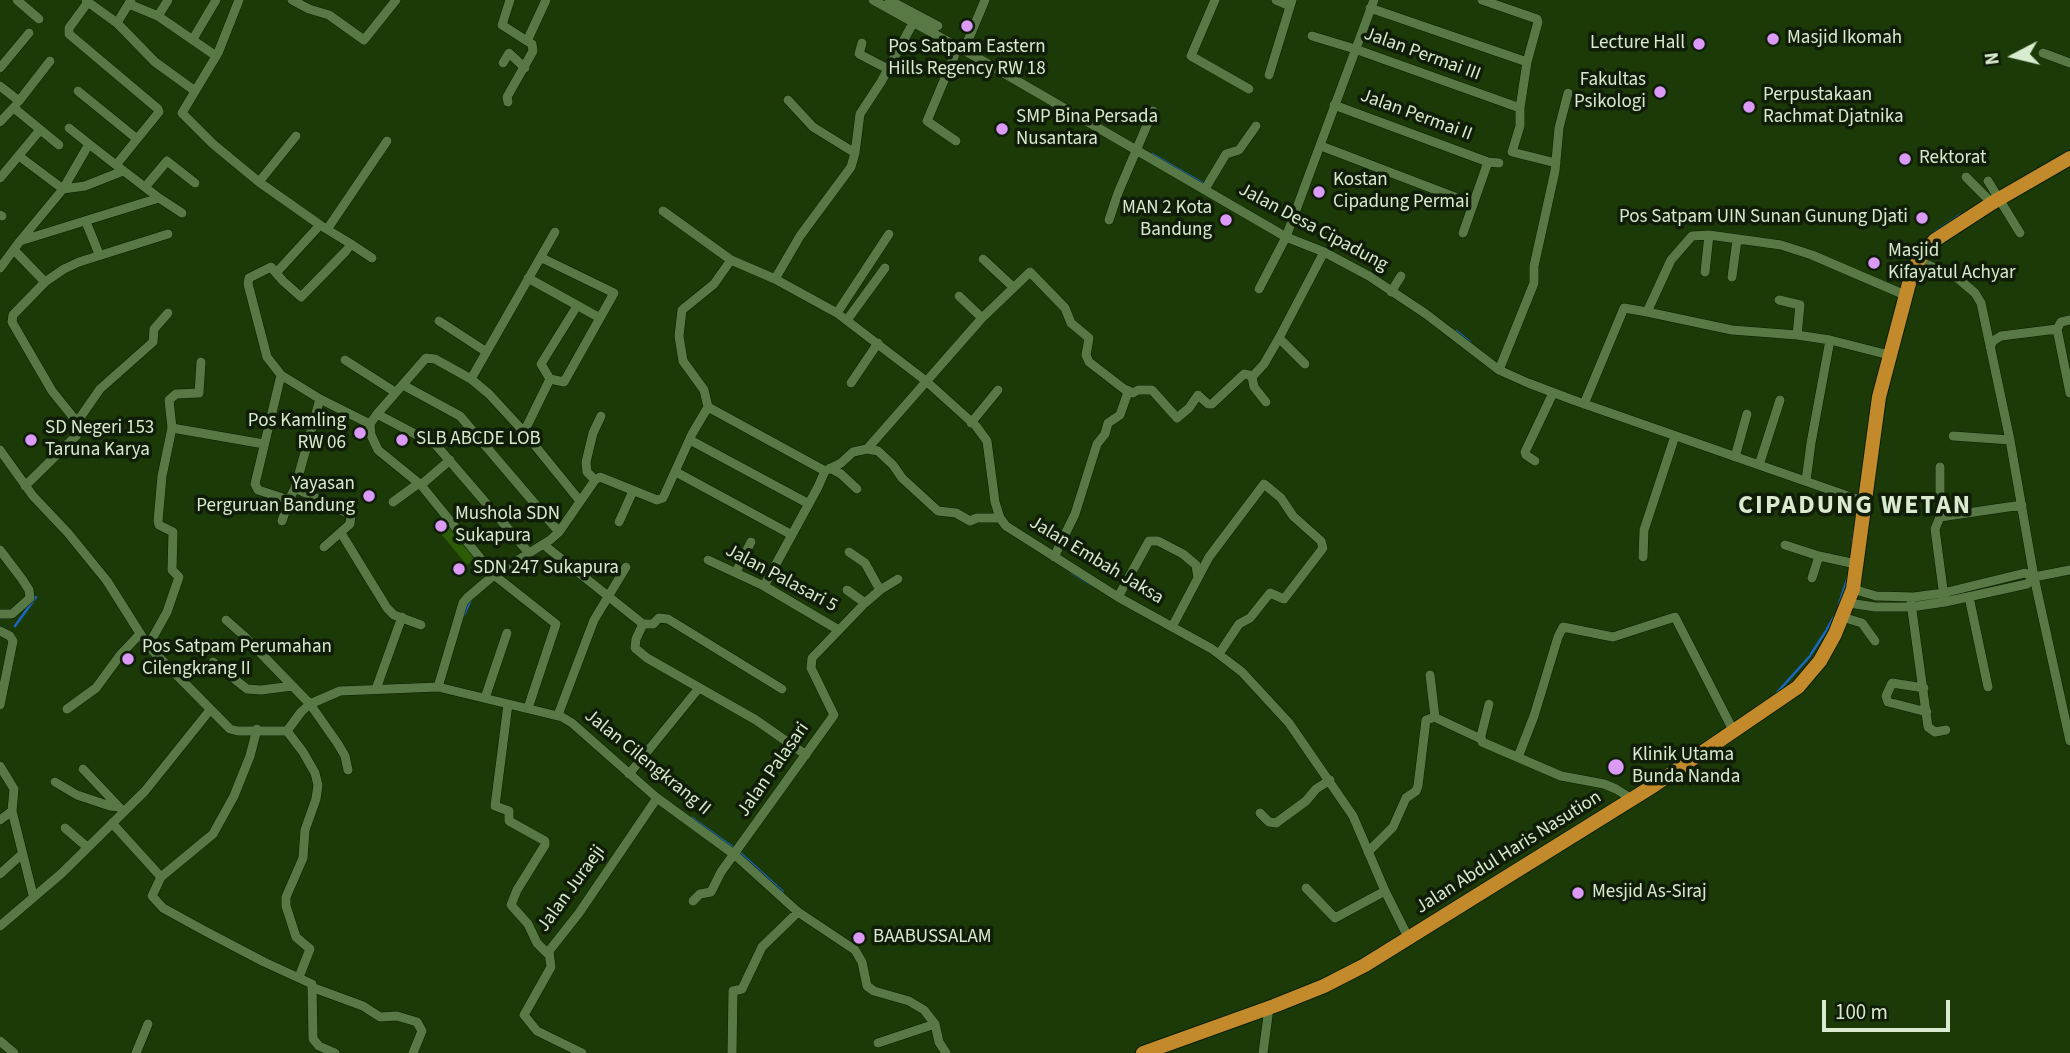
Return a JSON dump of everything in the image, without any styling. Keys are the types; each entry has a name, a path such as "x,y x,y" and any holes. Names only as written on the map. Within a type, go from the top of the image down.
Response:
{"highway":[{"path":"1922,254 1936,240 1996,201 2070,158"},
{"name":"Jalan Abdul Haris Nasution","path":"1143,1053 1324,986 1409,939 1632,799 1798,687 1820,661 1851,596 1879,397 1905,295 1922,254"}],"street":[{"path":"17,0 39,19"},
{"path":"193,39 216,0"},
{"path":"239,0 216,56 182,114 259,182 372,258"},
{"path":"292,0 329,15 363,40 396,0"},
{"path":"508,102 508,97 533,51 532,44 502,23 510,0"},
{"path":"503,63 523,39 546,0"},
{"name":"Jalan Desa Cipadung","path":"873,0 961,48 1286,237 1324,252 1369,276 1500,367 1553,393 1865,502"},
{"path":"889,0 938,26"},
{"path":"956,141 927,121 985,0"},
{"path":"1215,0 1191,56 1249,89"},
{"path":"1269,75 1291,3 1276,0"},
{"path":"1482,0 1537,19 1538,27 1527,62 1520,127 1512,152 1556,163"},
{"path":"19,156 64,189 85,186 119,168 159,110 68,33 87,1 117,23 155,62 195,91"},
{"path":"158,16 165,1"},
{"path":"117,23 130,2 158,16 216,56"},
{"path":"1259,289 1286,237 1372,4 1527,62"},
{"path":"775,279 800,236 850,169 860,114 913,23"},
{"path":"0,68 29,33"},
{"name":"Jalan Permai III","path":"1312,36 1520,108"},
{"path":"862,43 859,54 888,69"},
{"path":"509,53 526,68"},
{"path":"2043,53 2070,63"},
{"path":"0,122 50,61"},
{"path":"0,86 40,130 59,145"},
{"path":"78,91 137,139"},
{"path":"1500,367 1534,283 1534,265 1556,163 1559,128 1569,93"},
{"path":"789,100 813,127 855,153"},
{"name":"Jalan Permai II","path":"1334,105 1488,162 1463,233"},
{"path":"1109,220 1118,192 1153,111"},
{"path":"1205,189 1226,154 1239,150 1256,126"},
{"path":"69,128 182,213"},
{"path":"0,178 40,130"},
{"path":"259,182 296,136"},
{"path":"276,273 324,227 387,141"},
{"path":"0,268 64,189 89,145"},
{"path":"1321,146 1473,204"},
{"path":"146,186 167,161 195,183"},
{"path":"1488,162 1499,163"},
{"path":"1966,177 1996,201 2020,233"},
{"path":"1988,181 1996,201"},
{"path":"20,241 159,198"},
{"name":"Jalan Embah Jaksa","path":"663,211 731,260 775,279 848,320 926,381 987,441 995,502 1000,518 1006,526 1118,597 1219,654 1242,672 1292,727 1353,816 1409,939"},
{"path":"86,222 99,254"},
{"path":"471,379 555,232"},
{"path":"77,422 52,391 11,319 45,282 64,269 99,254 168,234"},
{"path":"837,313 889,234"},
{"path":"1705,272 1710,235"},
{"path":"1647,312 1660,281 1683,244 1692,236 1710,235 1781,245 1812,255 1905,295"},
{"path":"1732,277 1737,240"},
{"path":"351,244 302,297 268,266 249,278 248,284 265,352 281,375 320,399 370,424"},
{"path":"15,251 45,282"},
{"path":"1266,402 1253,384 1253,376 1264,364 1279,338 1324,252"},
{"path":"1922,254 1955,276 1975,293 1981,303 2010,440 2034,577 2070,741"},
{"path":"542,258 614,293 564,382 550,379 541,364 577,306"},
{"path":"983,259 1013,287"},
{"path":"439,687 463,603 494,575 544,545 559,532 595,480 600,477 661,500 708,407 704,390 683,361 679,336 683,309 714,284 731,260"},
{"path":"848,320 886,268"},
{"path":"867,449 982,318 1031,272 1065,308 1071,323 1089,338 1086,355 1089,362 1133,393 1138,390 1152,390 1178,418 1198,395 1208,404 1212,404 1244,374 1253,376"},
{"path":"1391,292 1401,276"},
{"path":"528,278 600,318"},
{"path":"959,296 982,318"},
{"path":"1779,300 1800,305 1797,335"},
{"path":"1584,404 1626,307 1732,330 1830,340 1889,355"},
{"path":"25,486 77,435 77,422 100,389 153,342 154,329 168,313"},
{"path":"2070,320 2061,322 2057,329 2070,393"},
{"path":"439,321 485,351"},
{"path":"1990,347 1993,341 2001,336 2057,329"},
{"path":"1279,338 1305,363"},
{"path":"1806,481 1830,340"},
{"path":"851,383 878,343"},
{"path":"528,708 556,624 494,575 420,484 378,450 371,435 370,424 395,392 429,357 471,379 489,394 524,432 580,502"},
{"path":"345,360 395,392"},
{"path":"148,646 167,612 179,577 172,570 173,532 159,525 158,521 162,476 172,428 169,401 176,394 199,394 201,362"},
{"path":"281,375 264,443 257,488 289,500"},
{"path":"524,432 550,379"},
{"path":"403,385 460,416 559,532"},
{"path":"971,423 998,390"},
{"path":"1054,557 1075,514 1097,444 1105,434 1108,424 1120,415 1127,390"},
{"path":"1535,461 1525,452 1553,393"},
{"path":"282,521 295,488 320,399"},
{"path":"1759,465 1780,400"},
{"path":"708,407 828,470 841,474 857,489"},
{"path":"377,414 436,444 529,553"},
{"path":"1735,457 1747,414"},
{"path":"595,480 587,472 586,462 593,433 601,416"},
{"path":"172,428 264,443"},
{"path":"1643,557 1644,530 1675,436"},
{"path":"1953,436 2010,440"},
{"path":"690,440 809,504"},
{"path":"764,586 828,470 853,452 867,449 883,454 902,478 939,511 956,513 970,521 977,518 1000,518"},
{"path":"0,450 25,486 107,581 139,635 210,710 230,729 287,730 315,773 318,792 305,830 303,858 286,897 286,906 296,937 310,950 299,977"},
{"path":"393,502 450,460"},
{"path":"1940,467 1940,517 1936,523 1935,535 1944,598"},
{"path":"676,472 792,535"},
{"path":"1172,627 1209,557 1264,484 1284,502 1293,516 1321,541 1322,551 1284,599 1270,593 1250,618 1239,624 1219,654"},
{"path":"295,488 351,515 350,524 324,547"},
{"path":"619,522 633,491"},
{"path":"1940,517 2022,505"},
{"path":"341,533 387,608 421,625"},
{"path":"1118,597 1149,541 1158,541 1183,554 1196,565 1198,578"},
{"path":"736,572 751,542"},
{"path":"544,545 643,624 653,624 659,618 668,619 782,689"},
{"path":"1785,545 1856,564"},
{"path":"0,550 29,590 30,598 12,614 0,614"},
{"path":"849,552 865,563 880,590"},
{"path":"1812,578 1819,556"},
{"name":"Jalan Palasari 5","path":"708,560 764,586 838,629"},
{"path":"558,715 594,620 626,567"},
{"path":"1851,596 1876,596 1910,602 1969,597 2027,584 2034,577 2070,570"},
{"path":"1944,598 2025,573 2034,577"},
{"name":"Jalan Palasari","path":"693,901 700,894 711,892 721,872 834,715 810,662 864,603 898,579"},
{"path":"847,590 864,603"},
{"path":"1969,597 1988,687"},
{"path":"1910,602 1928,727 1931,731 1946,730"},
{"path":"376,690 402,617"},
{"path":"1518,757 1563,627 1613,637 1675,617 1734,732"},
{"path":"1842,617 1862,623 1875,641"},
{"path":"226,620 238,629 310,704 345,756 348,770"},
{"path":"643,624 636,639 636,649 647,658 756,720 806,755"},
{"path":"0,631 10,636 13,641 0,705"},
{"path":"485,698 507,633"},
{"path":"67,709 96,688 139,635"},
{"path":"213,663 247,689 261,691 293,686"},
{"path":"1430,675 1434,717"},
{"path":"1924,688 1892,683 1886,696 1888,702 1927,712"},
{"name":"Jalan Cilengkrang II","path":"287,730 310,704 340,691 439,687 558,715 572,723 657,798 735,855 797,912 855,950 862,962 867,986 924,1010 936,1024"},
{"path":"629,774 699,688"},
{"path":"508,704 495,806 509,811 509,821 545,843 517,890 512,905 537,943 548,954"},
{"path":"1481,739 1489,704"},
{"path":"0,926 33,895 62,873 122,810 145,791 210,710"},
{"path":"1368,852 1393,827 1406,798 1416,790 1426,720 1434,717 1481,739 1486,744 1565,778 1590,780 1616,789 1632,799"},
{"path":"257,729 250,756 234,796 213,834 161,877 152,895 163,908 264,962 308,981 314,988 363,1006 380,1017 397,1016 417,1022 422,1031 413,1053"},
{"path":"0,766 14,789 12,811 33,895"},
{"path":"83,769 122,810"},
{"path":"1261,813 1269,822 1276,823 1306,802 1310,793 1330,780"},
{"path":"55,782 77,794 122,810"},
{"name":"Jalan Juraeji","path":"582,1053 537,1031 523,1017 551,967 548,954 657,798"},
{"path":"0,820 12,811"},
{"path":"112,823 161,877"},
{"path":"65,828 87,847"},
{"path":"0,874 22,855"},
{"path":"1306,888 1335,918 1385,891"},
{"path":"732,1053 733,993 742,989 762,947 797,912"},
{"path":"314,988 313,1039 319,1046 335,1053"},
{"path":"1264,1053 1269,1008"},
{"path":"136,1053 148,1024"},
{"path":"878,1043 936,1024 939,1042 946,1053"},
{"path":"0,1041 10,1052"}],"green space":[{"path":"450,527 475,558 467,565 442,535"}],"waterway":[{"path":"1152,154 1204,184"},
{"path":"1934,232 1960,215"},
{"path":"1456,331 1470,342"},
{"path":"1852,545 1854,531"},
{"path":"1072,573 1090,584"},
{"path":"1839,604 1848,577"},
{"path":"15,626 36,597"},
{"path":"464,615 471,599"},
{"path":"1827,629 1834,617"},
{"path":"1811,654 1826,631"},
{"path":"1774,696 1810,656"},
{"path":"692,818 735,849"},
{"path":"739,852 783,892"}],"place":[{"name":"Pos Satpam Eastern Hills Regency RW 18","path":"967,26"},
{"name":"Masjid Ikomah","path":"1773,39"},
{"name":"Lecture Hall","path":"1699,44"},
{"name":"Fakultas Psikologi","path":"1660,92"},
{"name":"Perpustakaan Rachmat Djatnika","path":"1749,107"},
{"name":"SMP Bina Persada Nusantara","path":"1002,129"},
{"name":"Rektorat","path":"1905,159"},
{"name":"Kostan Cipadung Permai","path":"1319,192"},
{"name":"Pos Satpam UIN Sunan Gunung Djati","path":"1922,218"},
{"name":"MAN 2 Kota Bandung","path":"1226,220"},
{"name":"Masjid Kifayatul Achyar","path":"1874,263"},
{"name":"Pos Kamling RW 06","path":"360,433"},
{"name":"SD Negeri 153 Taruna Karya","path":"31,440"},
{"name":"SLB ABCDE LOB","path":"402,440"},
{"name":"Yayasan Perguruan Bandung","path":"369,496"},
{"name":"Mushola SDN Sukapura","path":"441,526"},
{"name":"SDN 247 Sukapura","path":"459,569"},
{"name":"Pos Satpam Perumahan Cilengkrang II","path":"128,659"},
{"name":"Klinik Utama Bunda Nanda","path":"1616,767"},
{"name":"Mesjid As-Siraj","path":"1578,893"},
{"name":"BAABUSSALAM","path":"859,938"}],"district":[{"name":"CIPADUNG WETAN","path":"1855,507"}]}
